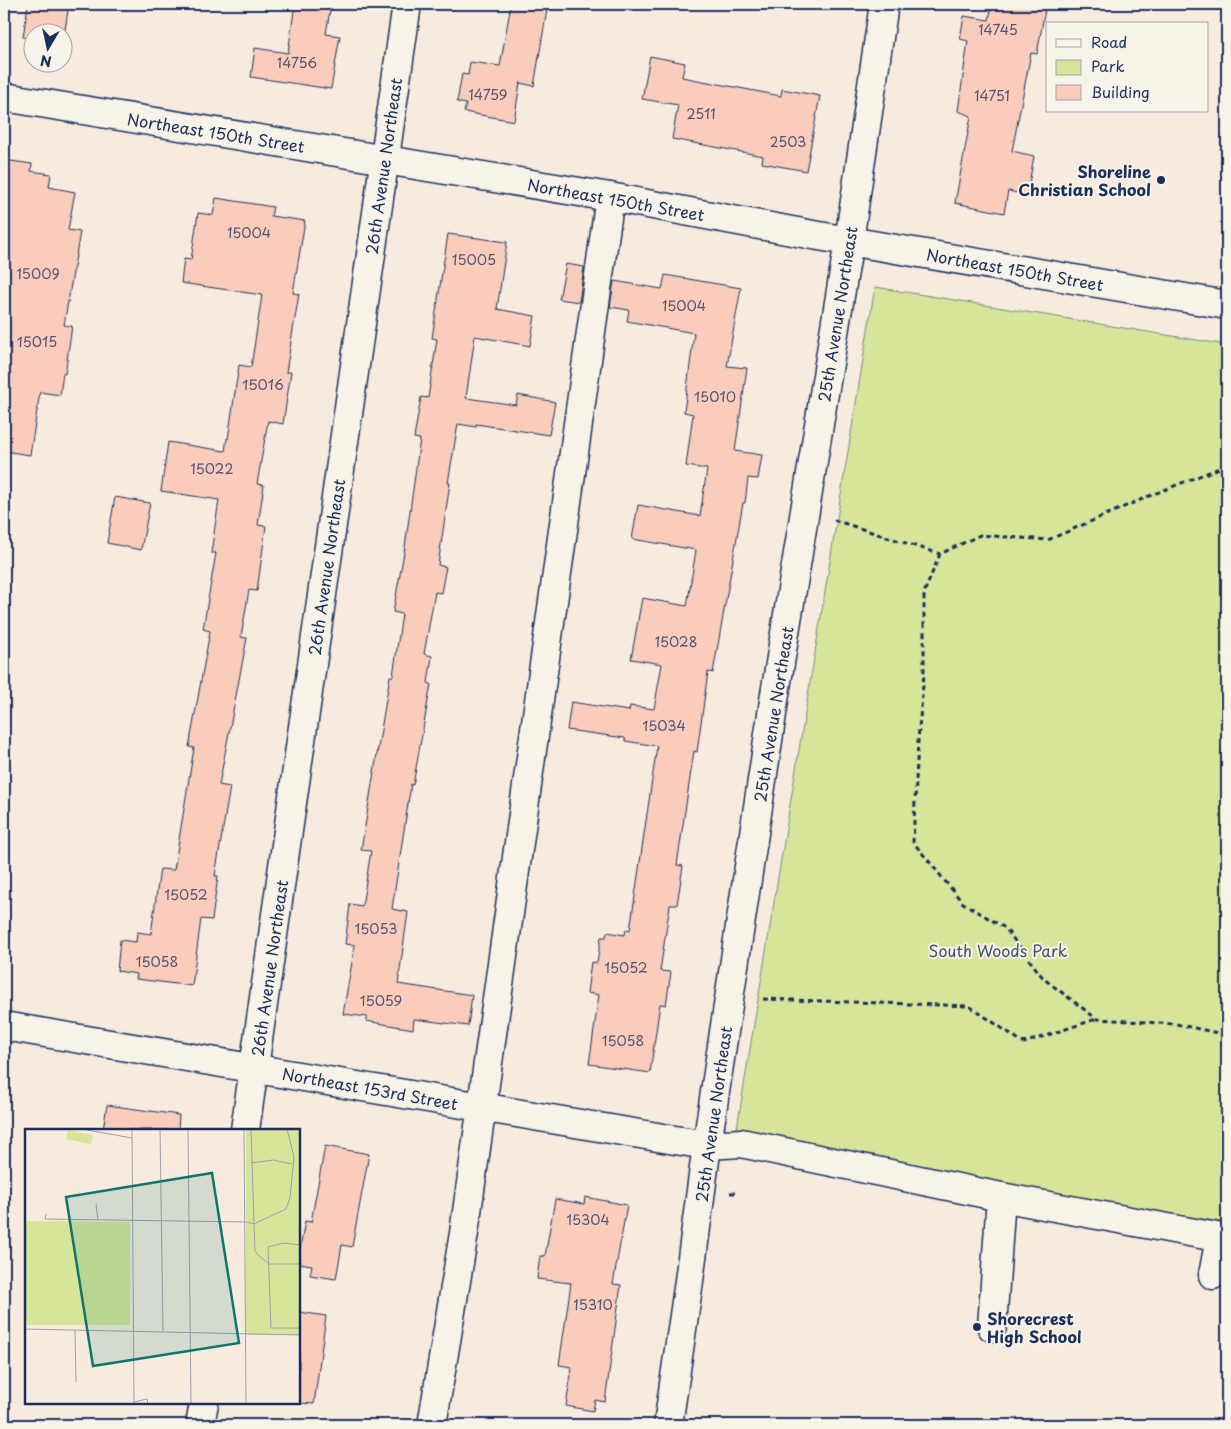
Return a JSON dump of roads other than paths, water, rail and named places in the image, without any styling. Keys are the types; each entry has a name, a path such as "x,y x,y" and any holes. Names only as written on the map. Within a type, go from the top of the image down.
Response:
{"street":[{"name":"26th Avenue Northeast","path":"245,1129 407,4"},
{"name":"25th Avenue Northeast","path":"668,1425 707,1145 776,694 849,241 884,4"},
{"name":"Northeast 150th Street","path":"4,97 384,159 1227,305"},
{"path":"432,1425 464,1233 610,198"},
{"name":"Northeast 153rd Street","path":"4,1026 707,1145 741,1143 1000,1197 1224,1238"},
{"path":"992,1327 1000,1197"},
{"path":"1213,1275 1224,1238"},
{"path":"200,1425 204,1404"}],"place":[{"name":"Shoreline Christian School","path":"1161,180"},
{"name":"Shorecrest High School","path":"977,1327"}],"park label":[{"name":"South Woods Park","path":"998,950"}]}
